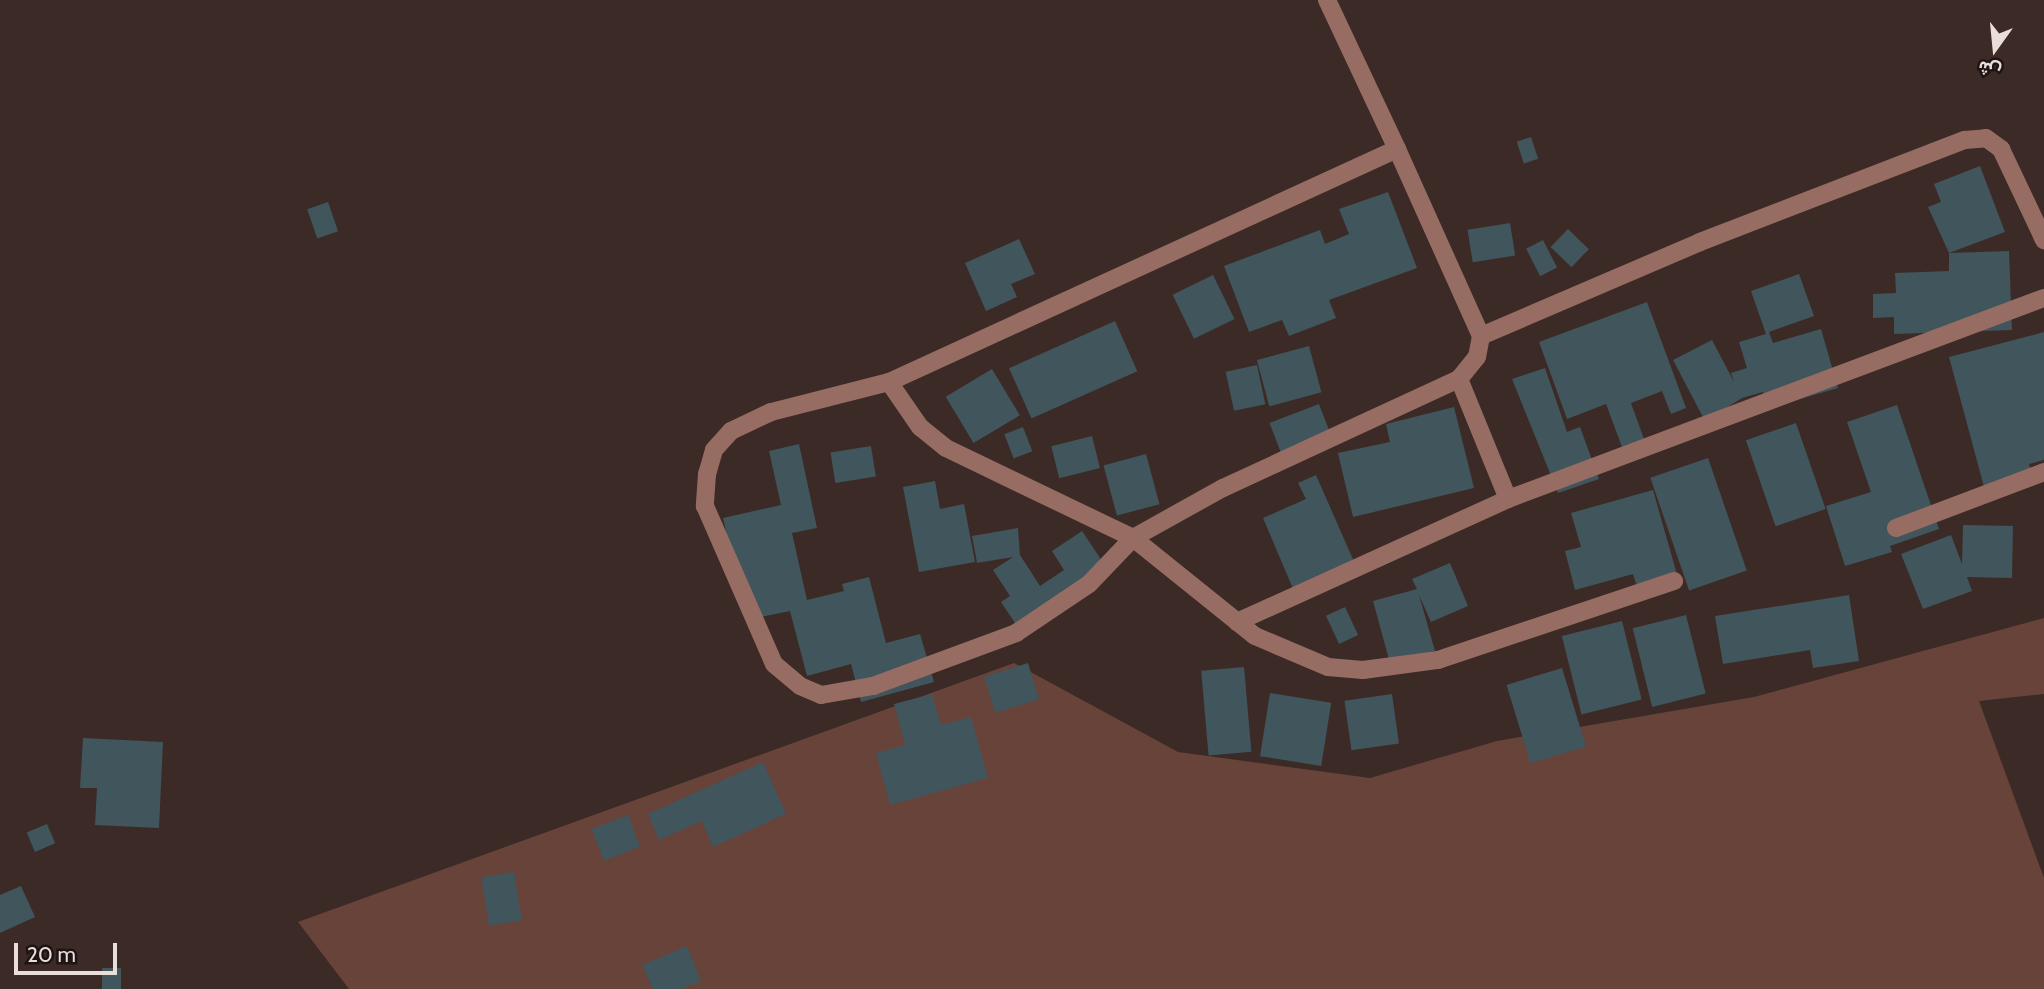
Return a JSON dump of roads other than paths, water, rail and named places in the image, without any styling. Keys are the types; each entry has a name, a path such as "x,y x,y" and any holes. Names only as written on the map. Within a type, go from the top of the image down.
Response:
{"street":[{"path":"1327,0 1397,149 1481,336 1477,357 1459,379 1223,488 1133,538 1089,584 1016,633 873,685 821,695 800,687 774,664 705,506 714,450 731,431 771,412 889,382 1397,149"},
{"path":"1481,336 1700,242 1965,139 1986,138 2001,149 2044,240"},
{"path":"1237,622 1508,499 2044,298"},
{"path":"1459,379 1508,499"},
{"path":"889,382 920,427 946,448 1133,538 1255,636 1328,667 1363,670 1438,660 1674,582"},
{"path":"1896,528 2044,472"}]}
